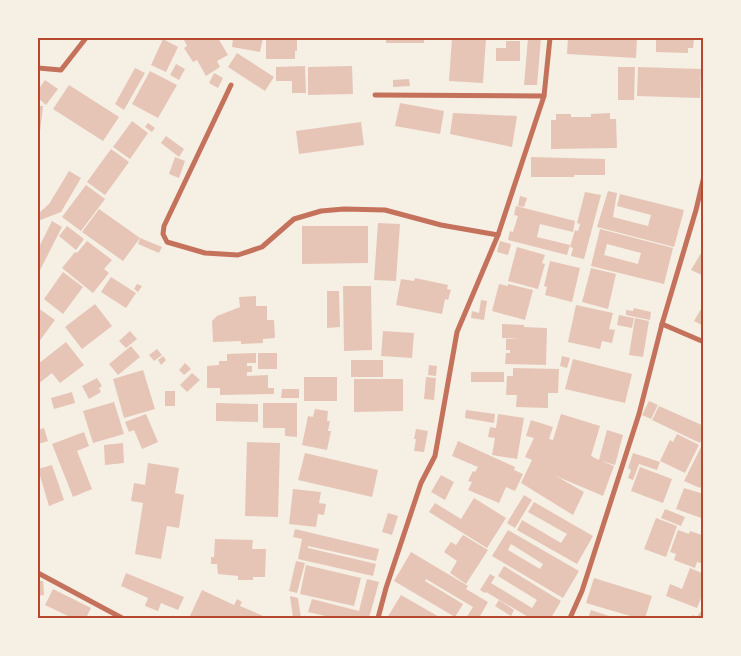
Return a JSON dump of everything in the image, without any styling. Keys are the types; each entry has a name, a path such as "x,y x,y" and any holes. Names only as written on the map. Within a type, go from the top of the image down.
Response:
{"street":[{"path":"38,68 61,70 86,38"},
{"path":"378,618 421,483 435,456 457,332 498,235 544,96 550,38"},
{"path":"231,85 164,226 162,234 167,242 205,254 238,255 262,247 294,219 321,211 344,209 385,210 441,225 498,235"},
{"path":"375,95 544,96"},
{"path":"570,618 582,591 640,414 662,324 696,210 704,176"},
{"path":"662,324 704,342"},
{"path":"38,572 122,618"}],"building":[{"path":"183,38 218,38 228,55 217,61 220,67 206,76 197,60 193,62 184,48 187,46"},
{"path":"233,38 263,38 260,52 232,47"},
{"path":"266,38 297,40 295,59 266,59"},
{"path":"386,38 424,38 424,43 386,43"},
{"path":"452,38 486,38 483,83 449,81"},
{"path":"528,38 541,38 537,85 524,85"},
{"path":"568,38 637,38 636,58 567,54"},
{"path":"656,38 694,38 693,48 688,48 688,53 656,52"},
{"path":"163,39 178,47 166,72 151,65"},
{"path":"506,41 520,41 520,61 496,61 496,48 506,48"},
{"path":"237,53 274,77 265,91 228,67"},
{"path":"176,64 185,69 179,80 170,75"},
{"path":"305,66 306,93 292,93 292,81 276,81 276,67"},
{"path":"352,66 353,94 308,95 308,67"},
{"path":"618,67 635,67 634,100 618,100"},
{"path":"638,67 701,69 700,98 637,96"},
{"path":"135,68 145,73 124,110 115,104"},
{"path":"150,71 177,85 158,118 132,104"},
{"path":"214,73 223,78 218,88 209,83"},
{"path":"409,79 410,86 393,87 393,80"},
{"path":"45,80 58,89 46,105 38,98 38,90"},
{"path":"69,85 119,117 103,141 53,109"},
{"path":"400,103 444,111 440,134 395,126"},
{"path":"38,106 43,106 39,141 38,141"},
{"path":"453,113 517,116 512,147 450,134"},
{"path":"610,113 610,119 616,119 617,148 551,149 551,120 556,120 556,114 571,114 571,117 591,117 591,114"},
{"path":"132,121 148,133 130,159 113,147"},
{"path":"361,122 364,145 299,154 296,131"},
{"path":"148,123 155,128 152,132 145,127"},
{"path":"166,136 184,149 179,157 161,143"},
{"path":"111,149 129,162 105,195 87,182"},
{"path":"175,157 185,161 179,178 169,174"},
{"path":"531,157 605,159 605,175 531,177"},
{"path":"69,171 81,178 61,212 38,221 38,214 49,204"},
{"path":"86,185 105,199 81,231 62,217"},
{"path":"608,191 617,193 613,217 648,226 651,215 617,206 620,194 684,210 674,247 597,227"},
{"path":"585,192 601,195 584,259 571,256 573,248 570,247 575,230 578,231 580,224 577,223"},
{"path":"520,196 527,198 524,207 518,206"},
{"path":"516,206 575,221 573,232 540,224 537,237 570,245 567,255 508,240 510,231 513,232 518,216 514,215"},
{"path":"99,209 140,238 123,261 82,232"},
{"path":"52,221 62,227 38,274 38,249"},
{"path":"378,223 400,224 396,281 374,280"},
{"path":"67,226 84,239 76,250 59,236"},
{"path":"302,226 368,226 368,263 302,264"},
{"path":"600,229 673,248 664,284 591,266","holes":["607,244 641,253 638,264 604,255"]},
{"path":"140,238 162,247 159,253 138,244"},
{"path":"87,241 112,260 104,269 109,273 93,293 62,268"},
{"path":"500,241 511,244 508,255 497,252"},
{"path":"517,247 545,255 542,263 545,264 538,289 508,281"},
{"path":"704,248 704,276 691,270"},
{"path":"550,261 580,268 572,302 545,295 547,287 544,286"},
{"path":"591,268 616,274 608,309 582,302"},
{"path":"63,272 83,287 63,314 44,299"},
{"path":"111,277 136,293 126,308 101,292"},
{"path":"415,278 448,285 447,289 451,290 448,300 445,299 442,314 396,305 401,279 414,281"},
{"path":"137,284 142,286 138,292 134,289"},
{"path":"499,284 508,286 508,284 533,290 525,320 492,311"},
{"path":"343,286 371,286 372,350 344,351"},
{"path":"327,291 339,291 340,327 327,328"},
{"path":"256,296 256,306 267,306 267,320 274,320 275,338 263,339 263,343 241,344 241,341 213,342 212,321 217,316 240,307 239,297"},
{"path":"481,300 487,301 484,320 471,318 472,311 479,313"},
{"path":"95,304 112,326 82,349 65,327"},
{"path":"704,304 704,326 694,321"},
{"path":"576,305 613,313 609,329 615,330 612,343 602,341 600,349 568,342"},
{"path":"38,308 55,320 38,343"},
{"path":"634,308 651,312 650,320 626,315 626,310 633,311"},
{"path":"619,315 634,318 632,328 617,325"},
{"path":"635,318 649,321 643,357 629,355"},
{"path":"502,324 547,328 546,365 505,364 506,353 510,353 510,350 506,350 506,339 519,339 502,338"},
{"path":"130,331 137,339 126,348 119,341"},
{"path":"383,331 414,333 412,358 381,356"},
{"path":"66,342 84,365 60,383 52,373 38,384 38,364"},
{"path":"131,346 140,357 118,375 109,364"},
{"path":"157,349 162,355 154,361 149,355"},
{"path":"256,353 256,363 247,363 247,366 252,366 252,372 247,372 247,376 268,375 268,388 274,388 274,394 220,395 220,388 207,388 207,366 219,365 219,361 227,361 227,354"},
{"path":"258,353 277,353 277,369 258,369"},
{"path":"163,356 166,360 161,365 158,360"},
{"path":"562,356 570,358 567,368 560,366"},
{"path":"573,359 632,374 625,403 565,389"},
{"path":"351,360 383,360 383,377 351,377"},
{"path":"185,363 191,369 184,375 179,370"},
{"path":"429,365 437,366 436,376 428,375"},
{"path":"513,368 559,369 558,393 548,393 548,408 516,407 517,395 506,395 507,376 513,376"},
{"path":"143,370 155,409 124,418 113,379"},
{"path":"471,372 504,372 504,382 471,382"},
{"path":"192,373 200,380 187,392 180,385"},
{"path":"304,377 337,377 337,401 304,401"},
{"path":"426,377 436,378 434,400 424,399"},
{"path":"97,378 102,386 99,388 101,392 89,399 82,386"},
{"path":"354,379 403,379 403,411 354,412"},
{"path":"282,389 299,389 299,398 281,398"},
{"path":"165,391 175,391 175,406 165,406"},
{"path":"72,392 75,403 54,409 51,398"},
{"path":"649,401 658,405 651,419 642,415"},
{"path":"114,402 124,434 93,443 83,411"},
{"path":"216,403 258,404 258,422 216,421"},
{"path":"263,403 297,403 297,437 285,436 285,428 263,428"},
{"path":"659,406 704,426 704,435 700,443 652,420"},
{"path":"315,409 328,411 327,421 330,421 328,431 331,431 327,450 302,445 308,416 313,417"},
{"path":"466,410 495,414 494,423 465,418"},
{"path":"146,414 158,442 142,449 134,430 129,432 125,422"},
{"path":"498,414 524,418 517,459 492,455 495,438 488,437 490,427 496,428"},
{"path":"561,414 600,426 591,456 599,460 607,430 623,435 615,465 601,461 614,466 603,496 556,476 584,492 573,515 521,483 532,460 525,457 534,438 526,436 531,420 553,427 549,439 553,440"},
{"path":"44,428 48,441 38,444 38,430"},
{"path":"416,429 428,431 424,452 414,451"},
{"path":"84,432 89,446 77,451 92,489 73,497 52,444"},
{"path":"677,434 699,445 685,473 660,461 670,440 673,442"},
{"path":"458,441 515,467 514,470 523,474 515,491 506,487 499,503 468,490 472,482 468,481 473,471 475,472 478,467 452,456"},
{"path":"247,442 280,443 278,517 245,516"},
{"path":"123,443 124,463 105,465 104,445"},
{"path":"701,447 704,448 704,481 700,488 684,481"},
{"path":"305,453 378,470 372,497 298,480"},
{"path":"633,453 660,462 657,470 639,464 633,480 628,478 631,470 628,468"},
{"path":"148,463 179,468 175,493 184,495 179,528 167,526 161,559 135,554 143,503 131,501 134,483 145,485"},
{"path":"52,465 64,500 49,506 38,469"},
{"path":"640,467 672,479 663,503 631,491"},
{"path":"441,475 454,482 445,500 431,492"},
{"path":"684,488 704,494 704,519 676,509"},
{"path":"293,489 321,492 319,503 326,504 324,515 318,514 316,527 289,524"},
{"path":"524,495 532,500 515,528 507,523"},
{"path":"474,498 506,518 487,548 429,512 435,503 461,519"},
{"path":"534,502 593,536 577,564 517,530 522,520 561,543 567,534 528,512"},
{"path":"665,509 685,517 681,526 661,518"},
{"path":"388,513 398,516 392,535 382,532"},
{"path":"656,518 677,526 666,557 644,549"},
{"path":"295,529 379,549 376,561 308,546 308,548 376,564 373,576 298,559 302,539 293,537"},
{"path":"508,530 579,571 563,598 492,556","holes":["511,544 543,564 540,569 508,550"]},
{"path":"678,530 689,534 690,531 702,535 701,538 704,539 704,564 697,562 695,568 674,560 676,554 670,552"},
{"path":"463,535 488,550 466,584 450,573 457,561 444,552 451,542 456,545"},
{"path":"215,539 253,540 252,549 266,549 265,577 253,577 253,580 238,580 238,576 218,574 217,564 211,564 211,557 214,557"},
{"path":"411,552 468,586 466,589 488,602 479,618 466,618 473,607 426,579 425,581 463,604 455,617 394,581"},
{"path":"296,561 305,563 297,593 289,591"},
{"path":"306,565 361,578 354,606 300,594"},
{"path":"504,566 561,601 551,618 530,618 480,590 490,574 495,577 491,583 532,608 537,600 498,576"},
{"path":"690,568 704,574 704,591 697,608 666,596 670,584 682,589"},
{"path":"126,573 184,597 178,610 161,603 158,611 145,606 148,598 121,586"},
{"path":"594,578 652,596 645,618 637,618 586,603"},
{"path":"367,579 379,582 369,618 334,618 308,612 312,599 359,611"},
{"path":"38,581 43,581 44,595 38,596"},
{"path":"53,589 91,608 86,618 72,618 45,605"},
{"path":"202,590 234,605 237,599 242,602 240,606 268,618 189,618"},
{"path":"401,595 441,618 387,618"},
{"path":"290,596 298,598 301,618 293,618"},
{"path":"499,600 514,610 511,616 495,606"},
{"path":"591,610 615,618 588,618"},
{"path":"700,612 704,614 704,618 691,618 693,615 697,617"}]}
